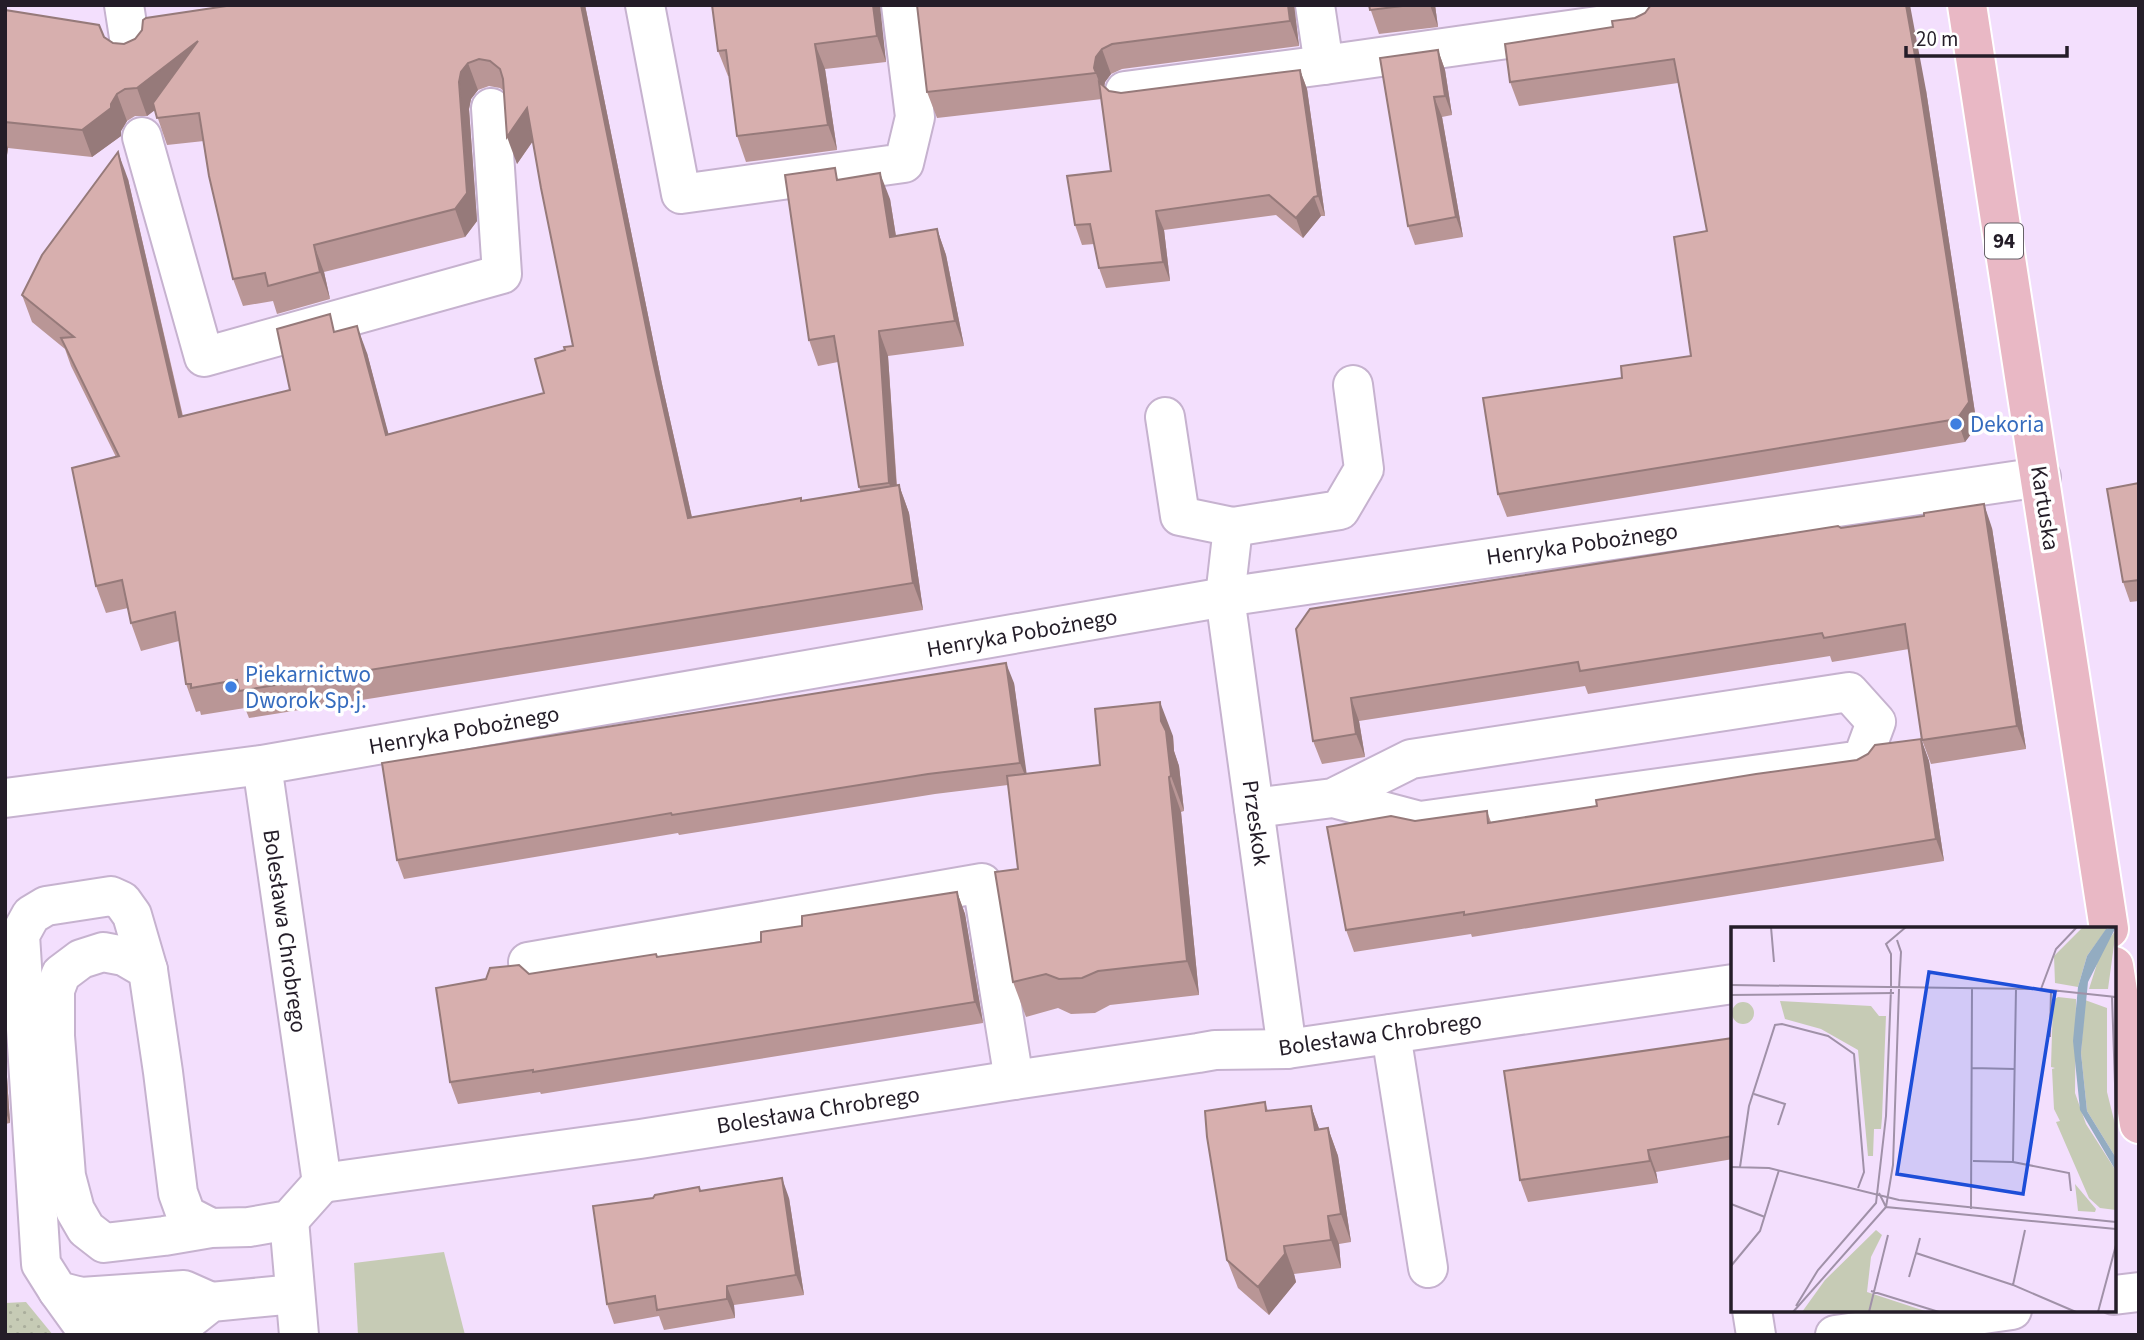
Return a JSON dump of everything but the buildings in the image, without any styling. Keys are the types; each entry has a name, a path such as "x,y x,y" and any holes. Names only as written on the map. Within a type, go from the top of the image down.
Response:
{"main road":[{"name":"Kartuska","path":"1967,5 2109,927"},
{"path":"2116,979 2139,1125"}],"street":[{"path":"124,5 131,50"},
{"path":"645,5 681,194 904,163 915,117 901,5"},
{"path":"1315,5 1324,65"},
{"path":"1125,91 1640,20"},
{"path":"142,137 204,357 502,274 491,108"},
{"path":"1165,417 1180,516 1233,527 1340,510 1364,469 1353,385"},
{"name":"Henryka Pobożnego","path":"5,798 262,765 1225,597 2041,477"},
{"name":"Przeskok","path":"1233,527 1225,597 1287,1049"},
{"path":"1254,808 1333,798 1411,759 1849,692 1876,722 1862,760 1420,821 1333,798"},
{"name":"Bolesława Chrobrego","path":"262,765 322,1183 640,1139 1215,1051 1287,1049 1731,984"},
{"path":"528,962 982,883 1014,1080"},
{"path":"211,1228 186,1215 178,1193 148,970 132,915 122,901 111,896 46,906 31,915 20,935 41,1264 58,1291 81,1297 184,1290 211,1303 295,1294"},
{"path":"148,970 124,956 103,952 81,959 61,974 55,989 55,1036 66,1176 75,1210 86,1229 104,1243 289,1220 322,1183"},
{"path":"1391,1034 1428,1268"},
{"path":"289,1220 299,1335"},
{"path":"2116,1295 2139,1292"},
{"path":"1752,1312 1756,1335"},
{"path":"1835,1335 1998,1312"}],"green space":[{"path":"444,1252 465,1335 358,1335 354,1263"},
{"path":"26,1302 53,1335 5,1335 5,1303"}],"place":[{"name":"Dekoria","path":"1956,424"},
{"name":"Piekarnictwo Dworok Sp.j.","path":"231,687"}]}
